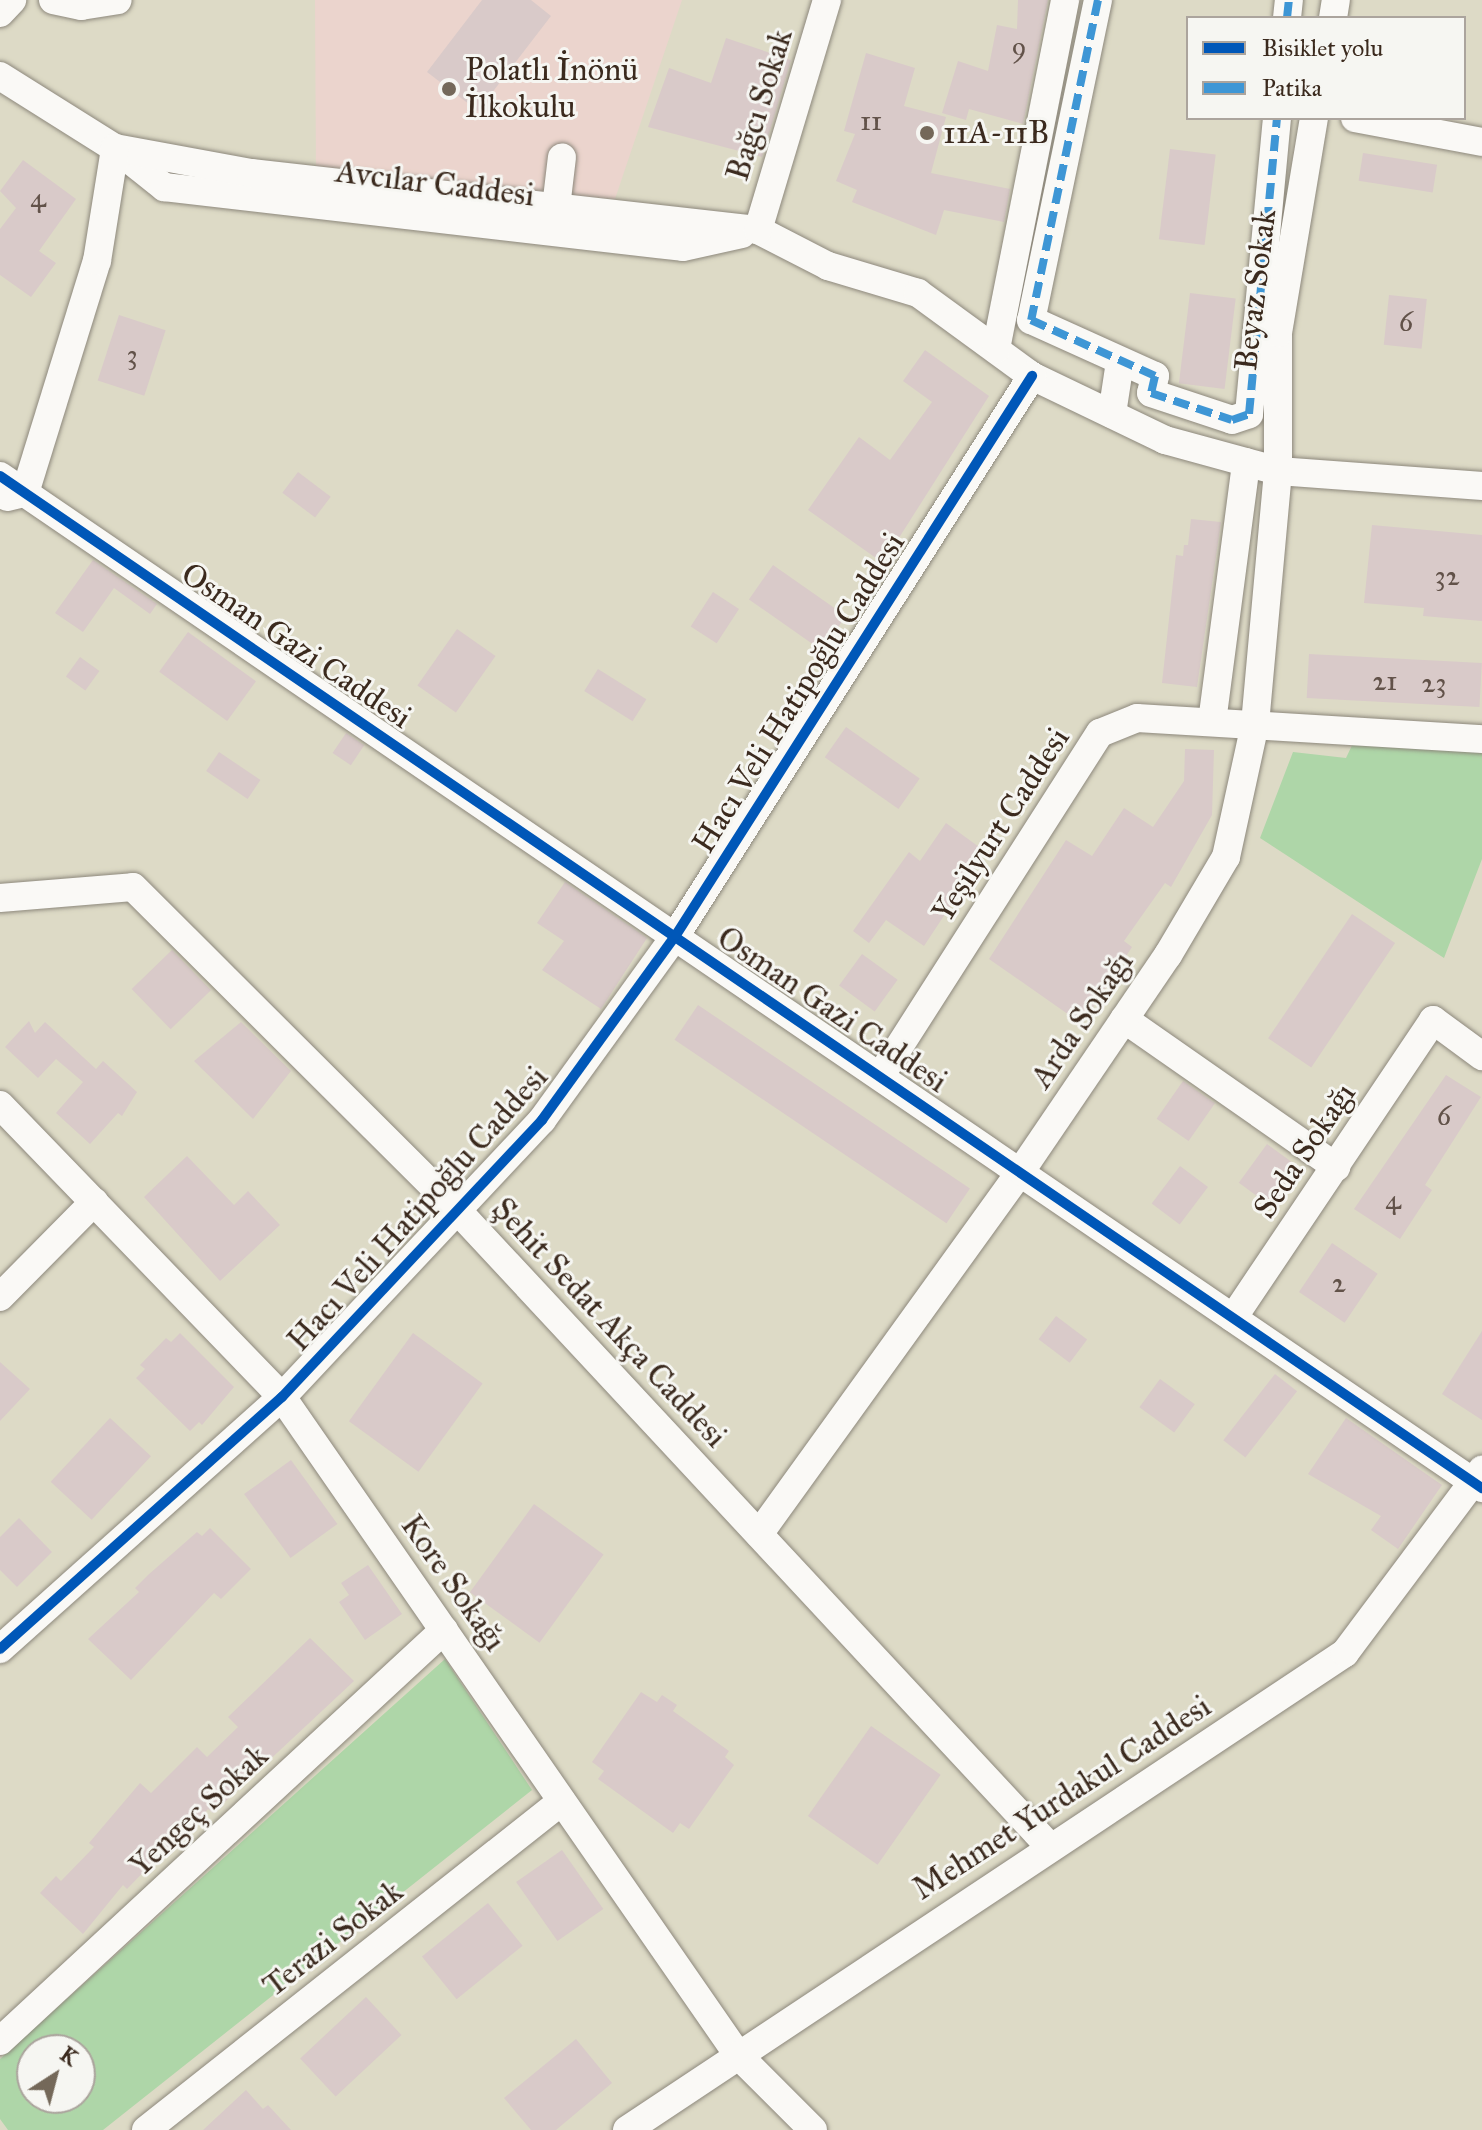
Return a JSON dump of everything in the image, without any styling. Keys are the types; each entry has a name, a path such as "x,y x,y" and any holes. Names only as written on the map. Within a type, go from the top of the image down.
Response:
{"street":[{"path":"0,13 12,0"},
{"path":"53,0 81,6 118,0"},
{"name":"Bağcı Sokak","path":"758,230 827,0"},
{"path":"996,349 1065,0"},
{"path":"1098,0 1031,320 1155,376 1151,393 1232,420 1249,414 1277,120"},
{"name":"Avcılar Caddesi","path":"0,76 115,148 164,187 683,247 758,230"},
{"name":"Beyaz Sokak","path":"1278,471 1278,333 1314,120"},
{"path":"1366,120 1482,142"},
{"path":"13,496 97,261 115,148"},
{"name":"Avcılar Caddesi","path":"115,148 251,173 558,204 758,230 828,266 918,293 1032,376 1165,440 1278,471 1481,483"},
{"path":"553,232 562,157"},
{"path":"1112,414 1120,362"},
{"name":"Hacı Veli Hatipoğlu Caddesi","path":"0,1649 282,1397 542,1120 676,935 1032,376"},
{"path":"1212,722 1246,462"},
{"name":"Arda Sokağı","path":"759,1534 1021,1171 1124,1019 1226,857 1255,724 1278,471"},
{"name":"Osman Gazi Caddesi","path":"0,476 13,496 676,935 1233,1318 1479,1481"},
{"name":"Yeşilyurt Caddesi","path":"881,1075 1100,733 1137,718 1482,739"},
{"name":"Şehit Sedat Akça Caddesi","path":"0,898 133,887 457,1210 1049,1846"},
{"path":"1124,1019 1336,1167"},
{"name":"Seda Sokağı","path":"1233,1318 1433,1020 1482,1056"},
{"name":"Kore Sokağı","path":"0,1105 282,1397 738,2055 813,2130"},
{"path":"0,1297 94,1202"},
{"name":"Mehmet Yurdakul Caddesi","path":"627,2130 1049,1846 1345,1653 1479,1481"},
{"name":"Yengeç Sokak","path":"0,2041 444,1630"},
{"name":"Terazi Sokak","path":"146,2130 562,1801"}],"shaded area":[{"name":"Polatlı İnönü İlkokulu","path":"315,0 682,0 615,199 316,177"}],"green space":[{"path":"1355,739 1482,741 1482,859 1444,958 1260,838 1293,752 1346,758"},
{"path":"445,1659 532,1790 103,2130 8,2130 0,2119 0,2059 16,2045 16,2114 96,2114 96,2034 28,2034"}],"building":[{"path":"482,0 531,0 551,16 478,111 427,72"},
{"path":"1018,0 1048,0 1023,124 969,109 966,120 942,113 958,61 988,71 997,25 1017,29"},
{"path":"726,38 791,60 762,157 648,127 669,68 711,83"},
{"path":"866,53 915,68 904,106 946,117 931,173 1010,189 1004,222 944,210 936,235 852,202 857,190 836,181 855,134 844,131"},
{"path":"1170,149 1216,155 1205,245 1159,239"},
{"path":"1363,153 1437,165 1433,192 1359,181"},
{"path":"23,160 76,199 39,251 56,263 31,297 0,275 0,229 16,208 0,191"},
{"path":"1190,293 1236,299 1225,389 1179,383"},
{"path":"1389,295 1427,299 1422,349 1384,345"},
{"path":"119,315 166,330 144,396 98,381"},
{"path":"925,350 989,396 883,563 808,510 859,437 890,460 932,402 903,381"},
{"path":"298,472 331,497 315,517 282,493"},
{"path":"1191,519 1221,522 1197,687 1162,683 1176,555 1183,556 1184,545 1188,545"},
{"path":"1372,525 1482,535 1482,621 1423,616 1424,608 1364,603"},
{"path":"93,560 157,604 150,614 114,588 83,632 55,613"},
{"path":"773,565 846,616 822,650 749,599"},
{"path":"713,592 739,609 717,643 691,626"},
{"path":"457,629 496,656 456,712 417,686"},
{"path":"188,632 256,681 227,721 159,672"},
{"path":"1309,654 1482,663 1479,707 1307,698"},
{"path":"80,657 99,671 85,691 66,676"},
{"path":"598,669 646,699 633,721 584,691"},
{"path":"846,727 920,779 899,809 825,757"},
{"path":"346,733 364,745 351,765 333,753"},
{"path":"1185,749 1214,750 1212,815 1171,887 1165,883 1124,941 1132,947 1082,1024 989,959 1066,840 1092,856 1124,808 1153,827 1184,781"},
{"path":"219,752 260,780 248,799 206,771"},
{"path":"946,823 986,852 924,946 886,920 869,943 853,931 909,852 920,861"},
{"path":"565,882 647,938 601,1009 542,970 564,941 537,923"},
{"path":"1352,914 1395,943 1311,1067 1268,1038"},
{"path":"172,950 211,990 171,1029 132,989"},
{"path":"862,954 898,980 875,1011 839,986"},
{"path":"698,1005 970,1188 946,1223 675,1040"},
{"path":"29,1021 35,1033 45,1022 96,1069 103,1061 137,1092 122,1116 118,1113 90,1144 56,1113 83,1082 56,1059 38,1078 5,1047"},
{"path":"241,1022 291,1071 253,1119 194,1061"},
{"path":"1446,1075 1481,1097 1425,1185 1432,1190 1400,1239 1354,1209"},
{"path":"1183,1081 1215,1103 1189,1141 1157,1119"},
{"path":"1267,1144 1304,1171 1276,1210 1239,1183"},
{"path":"187,1156 234,1205 248,1191 280,1225 220,1281 144,1197"},
{"path":"1180,1166 1208,1187 1180,1225 1152,1204"},
{"path":"1332,1243 1378,1274 1345,1323 1299,1292"},
{"path":"1056,1316 1087,1339 1070,1363 1039,1339"},
{"path":"1482,1331 1482,1420 1442,1394"},
{"path":"180,1333 234,1387 202,1425 199,1422 190,1431 136,1378 145,1369 140,1365 166,1338 171,1342"},
{"path":"413,1333 483,1384 419,1472 349,1421"},
{"path":"0,1362 30,1389 0,1421"},
{"path":"1275,1374 1297,1391 1245,1457 1223,1440"},
{"path":"1160,1379 1195,1404 1174,1433 1139,1407"},
{"path":"110,1418 151,1456 92,1520 51,1482"},
{"path":"1346,1418 1442,1485 1398,1549 1371,1530 1381,1516 1308,1474"},
{"path":"291,1460 337,1524 291,1558 244,1494"},
{"path":"534,1504 604,1555 540,1643 470,1592"},
{"path":"19,1518 52,1552 17,1587 0,1570 0,1537"},
{"path":"210,1528 251,1569 221,1599 214,1593 131,1680 88,1639 139,1592 135,1588 148,1575 197,1532 202,1536"},
{"path":"368,1565 402,1614 365,1640 339,1602 349,1595 341,1583"},
{"path":"310,1638 354,1681 213,1813 208,1809 165,1858 161,1854 127,1889 123,1885 83,1934 40,1893 56,1876 61,1881 94,1847 89,1843 140,1783 151,1793 197,1747 207,1757 238,1727 228,1717"},
{"path":"641,1692 657,1702 662,1695 677,1705 673,1711 729,1751 725,1757 734,1765 689,1829 680,1823 673,1833 598,1779 604,1771 592,1762"},
{"path":"871,1726 941,1775 878,1865 808,1816"},
{"path":"562,1850 603,1909 557,1941 516,1882"},
{"path":"488,1903 523,1946 457,1999 422,1956"},
{"path":"366,1997 401,2035 336,2096 300,2058"},
{"path":"576,2039 612,2083 556,2130 531,2130 504,2098"},
{"path":"246,2090 263,2109 268,2105 291,2130 203,2130"}],"marked path":[{"path":"1098,0 1031,320 1155,376 1151,393 1232,420 1249,414 1277,120"},
{"path":"1287,16 1289,0"}],"cycle path":[{"path":"0,1649 282,1397 542,1120 676,935 1032,376"},
{"path":"0,476 1482,1488"}],"place":[{"name":"Polatlı İnönü İlkokulu","path":"449,89"},
{"name":"11A-11B","path":"927,133"}]}
